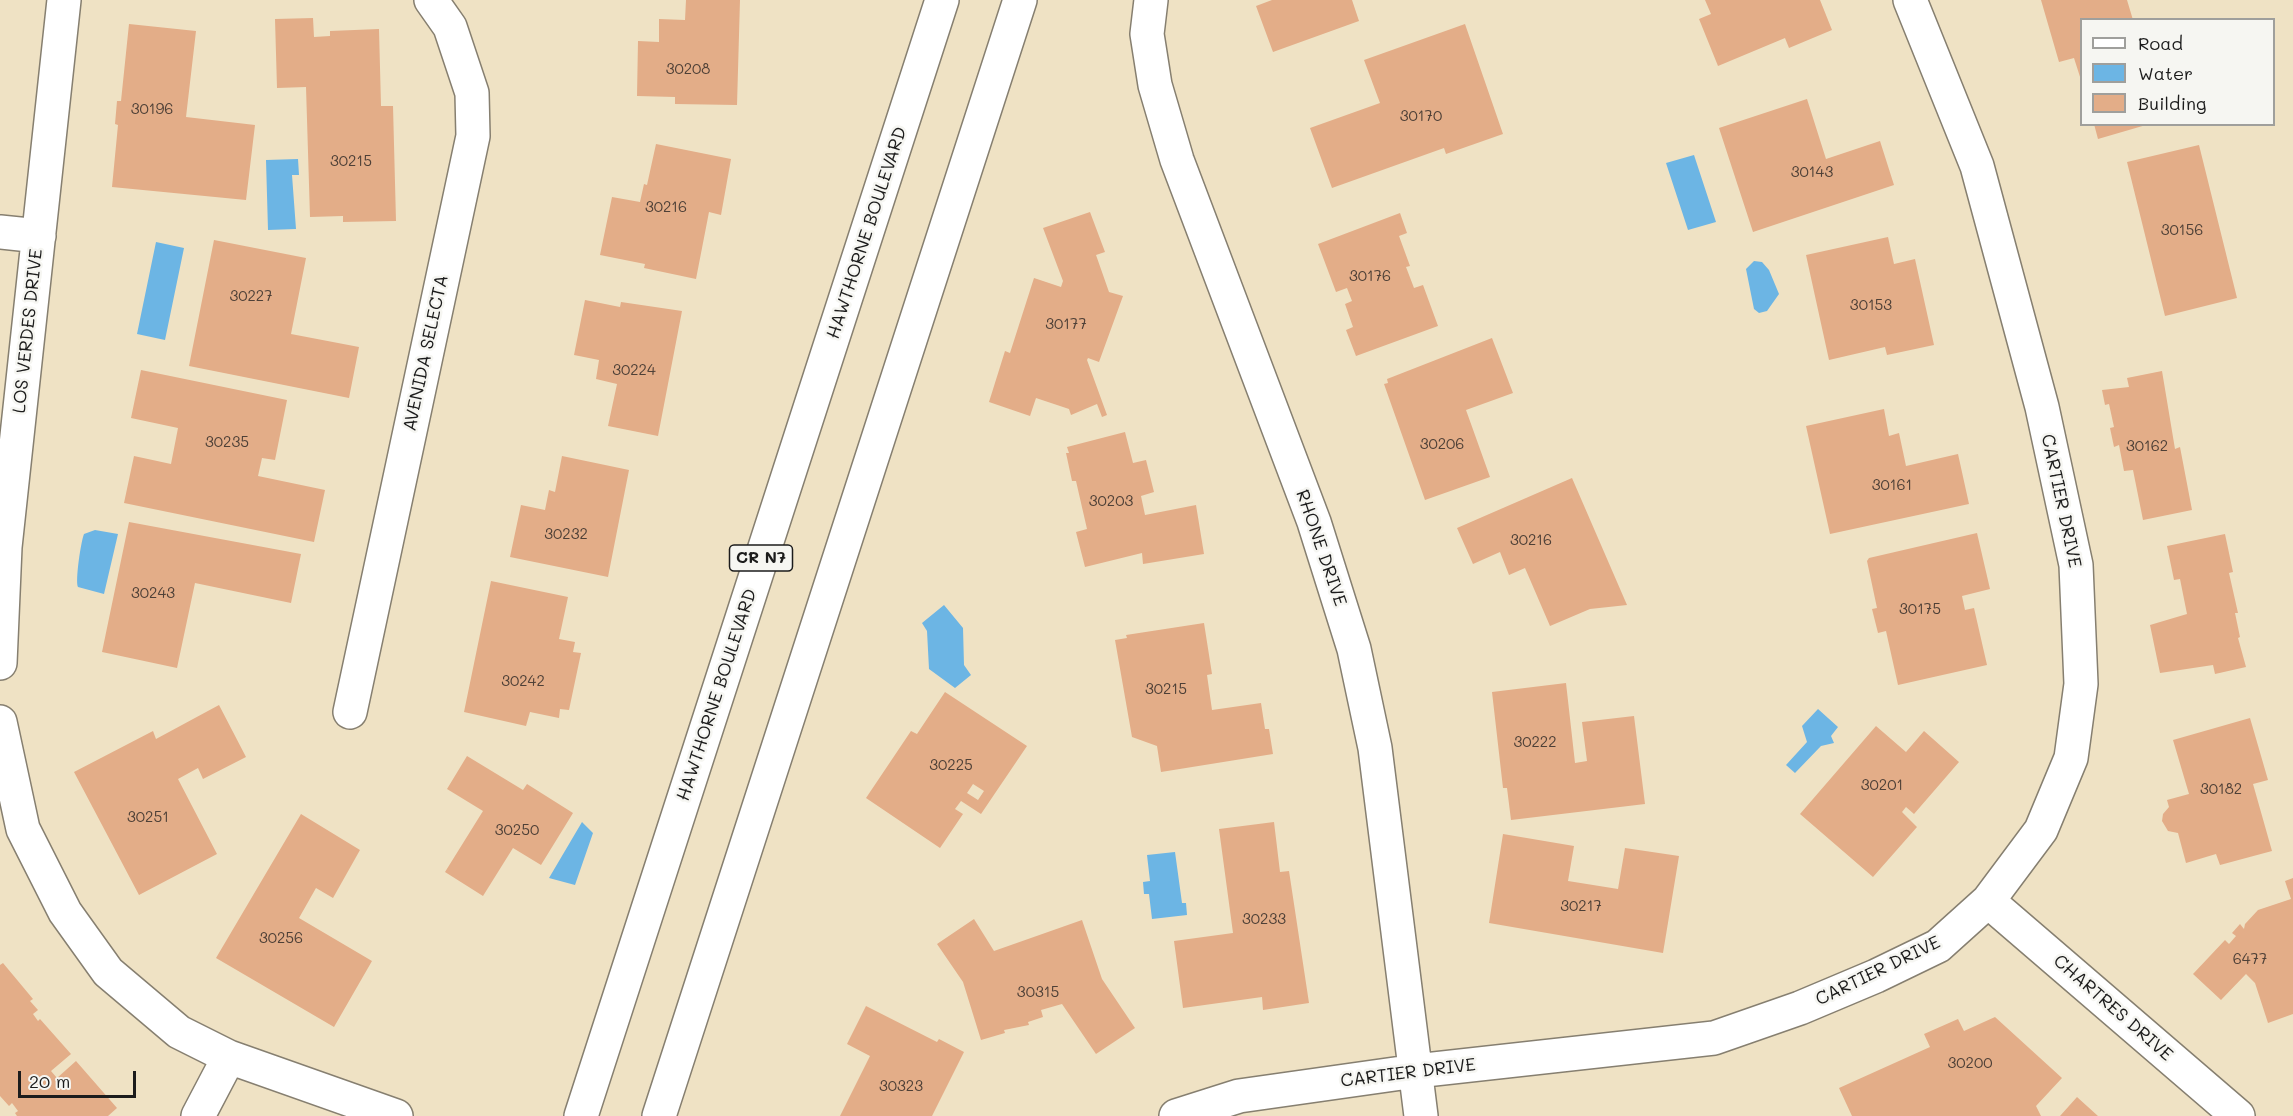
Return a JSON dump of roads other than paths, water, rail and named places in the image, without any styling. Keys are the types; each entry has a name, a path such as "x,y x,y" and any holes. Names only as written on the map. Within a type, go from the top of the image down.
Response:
{"street":[{"name":"LOS VERDES DRIVE","path":"0,663 7,472 39,236 64,0"},
{"name":"AVENIDA SELECTA","path":"350,712 473,136 472,93 450,27 431,0"},
{"name":"HAWTHORNE BOULEVARD","path":"581,1116 942,0"},
{"path":"659,1116 1020,0"},
{"name":"RHONE DRIVE","path":"1151,0 1147,34 1155,85 1177,160 1314,522 1354,649 1375,748 1421,1116"},
{"name":"CARTIER DRIVE","path":"1176,1116 1239,1096 1416,1071 1714,1038 1800,1008 1876,976 1938,946 1988,901 2041,830 2071,758 2081,684 2076,565 2042,407 1977,166 1910,0"},
{"path":"0,232 39,236"},
{"path":"0,722 23,829 65,912 108,972 179,1032 229,1057 396,1116"},
{"name":"CHARTRES DRIVE","path":"1988,901 2238,1116"},
{"path":"198,1116 229,1057"}],"water":[{"path":"1694,155 1716,222 1688,230 1666,163"},
{"path":"298,159 299,175 292,175 296,229 268,230 266,160"},
{"path":"156,242 184,248 165,340 137,334"},
{"path":"1754,261 1762,262 1769,270 1779,294 1767,311 1759,313 1754,309 1746,269"},
{"path":"95,530 118,534 104,594 78,587 77,583 84,534"},
{"path":"944,605 963,628 964,665 971,675 955,688 929,669 927,631 922,623"},
{"path":"1818,709 1838,727 1831,736 1834,743 1821,746 1795,773 1786,765 1807,742 1802,726"},
{"path":"582,822 593,833 575,885 549,878"},
{"path":"1175,852 1182,903 1186,903 1187,915 1152,919 1149,894 1144,894 1143,882 1150,881 1147,855"}]}
